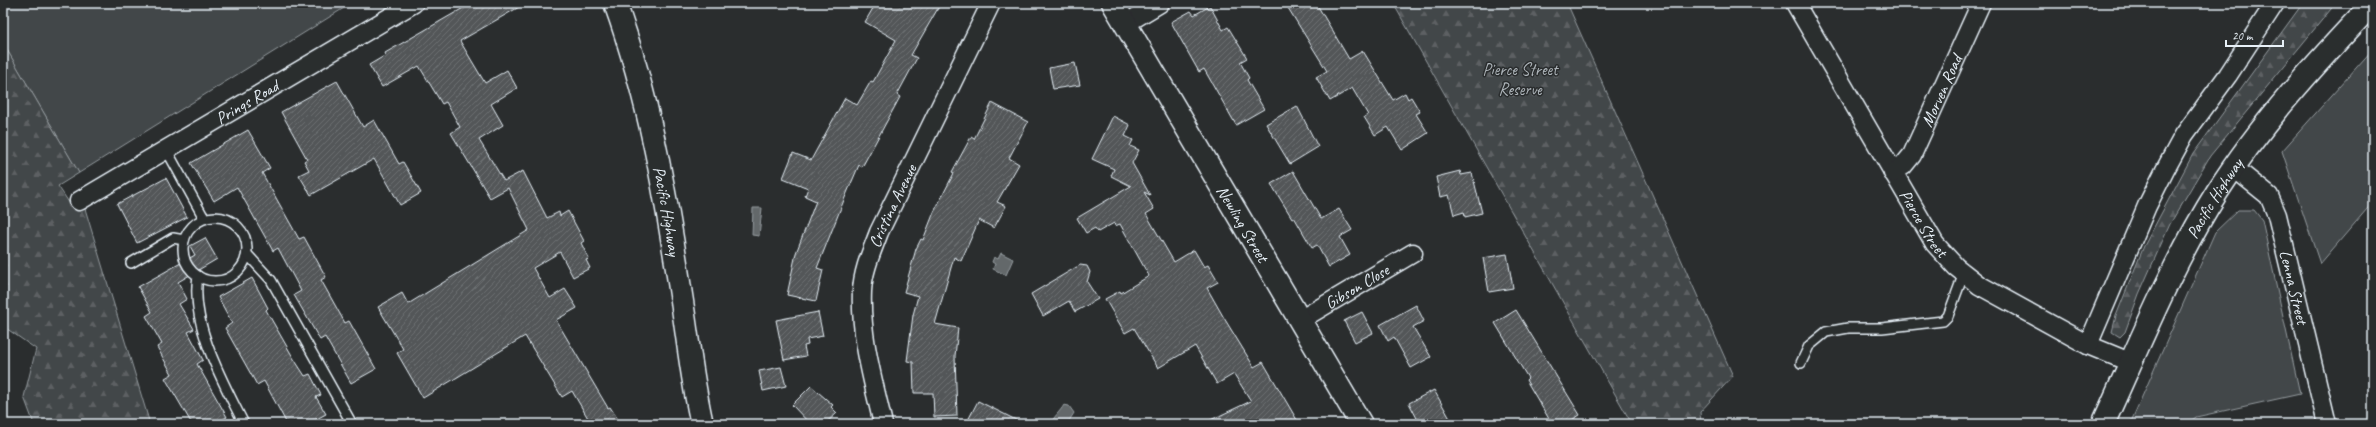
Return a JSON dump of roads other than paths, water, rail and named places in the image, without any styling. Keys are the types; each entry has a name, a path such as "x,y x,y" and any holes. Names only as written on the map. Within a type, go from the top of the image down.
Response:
{"main road":[{"name":"Pacific Highway","path":"615,3 644,96 663,185 682,297 694,391 702,424"},
{"name":"Newling Street","path":"1113,3 1361,424"},
{"name":"Pacific Highway","path":"2103,424 2181,256 2233,167 2322,57 2373,3"}],"street":[{"name":"Prings Road","path":"79,201 414,3"},
{"name":"Cristina Avenue","path":"883,424 865,344 862,318 862,290 868,261 879,232 991,3"},
{"path":"1125,24 1160,3"},
{"name":"Pierce Street","path":"1796,3 1935,244 1964,273 1979,285 2088,345 2132,363"},
{"name":"Morven Road","path":"1893,172 1903,166 1912,156 1981,3"},
{"path":"2088,345 2147,206 2184,135 2228,75 2275,3"},
{"name":"Lenna Street","path":"2233,167 2269,196 2277,215 2327,424"},
{"name":"Gibson Close","path":"1300,320 1413,253"}],"lane":[{"path":"166,149 204,218"},
{"path":"220,217 236,224 243,232 247,242 247,254 244,264 237,273 217,281 198,276 185,260 183,250 184,240 188,231 204,218 220,217"},
{"path":"131,262 173,238 184,240"},
{"path":"247,254 271,280 352,424"},
{"path":"1801,363 1809,346 1826,332 1848,328 1882,328 1943,321 1948,316 1964,273"},
{"path":"198,276 195,294 206,343 244,424"}],"park label":[{"name":"Pierce Street Reserve","path":"1520,79"}]}
